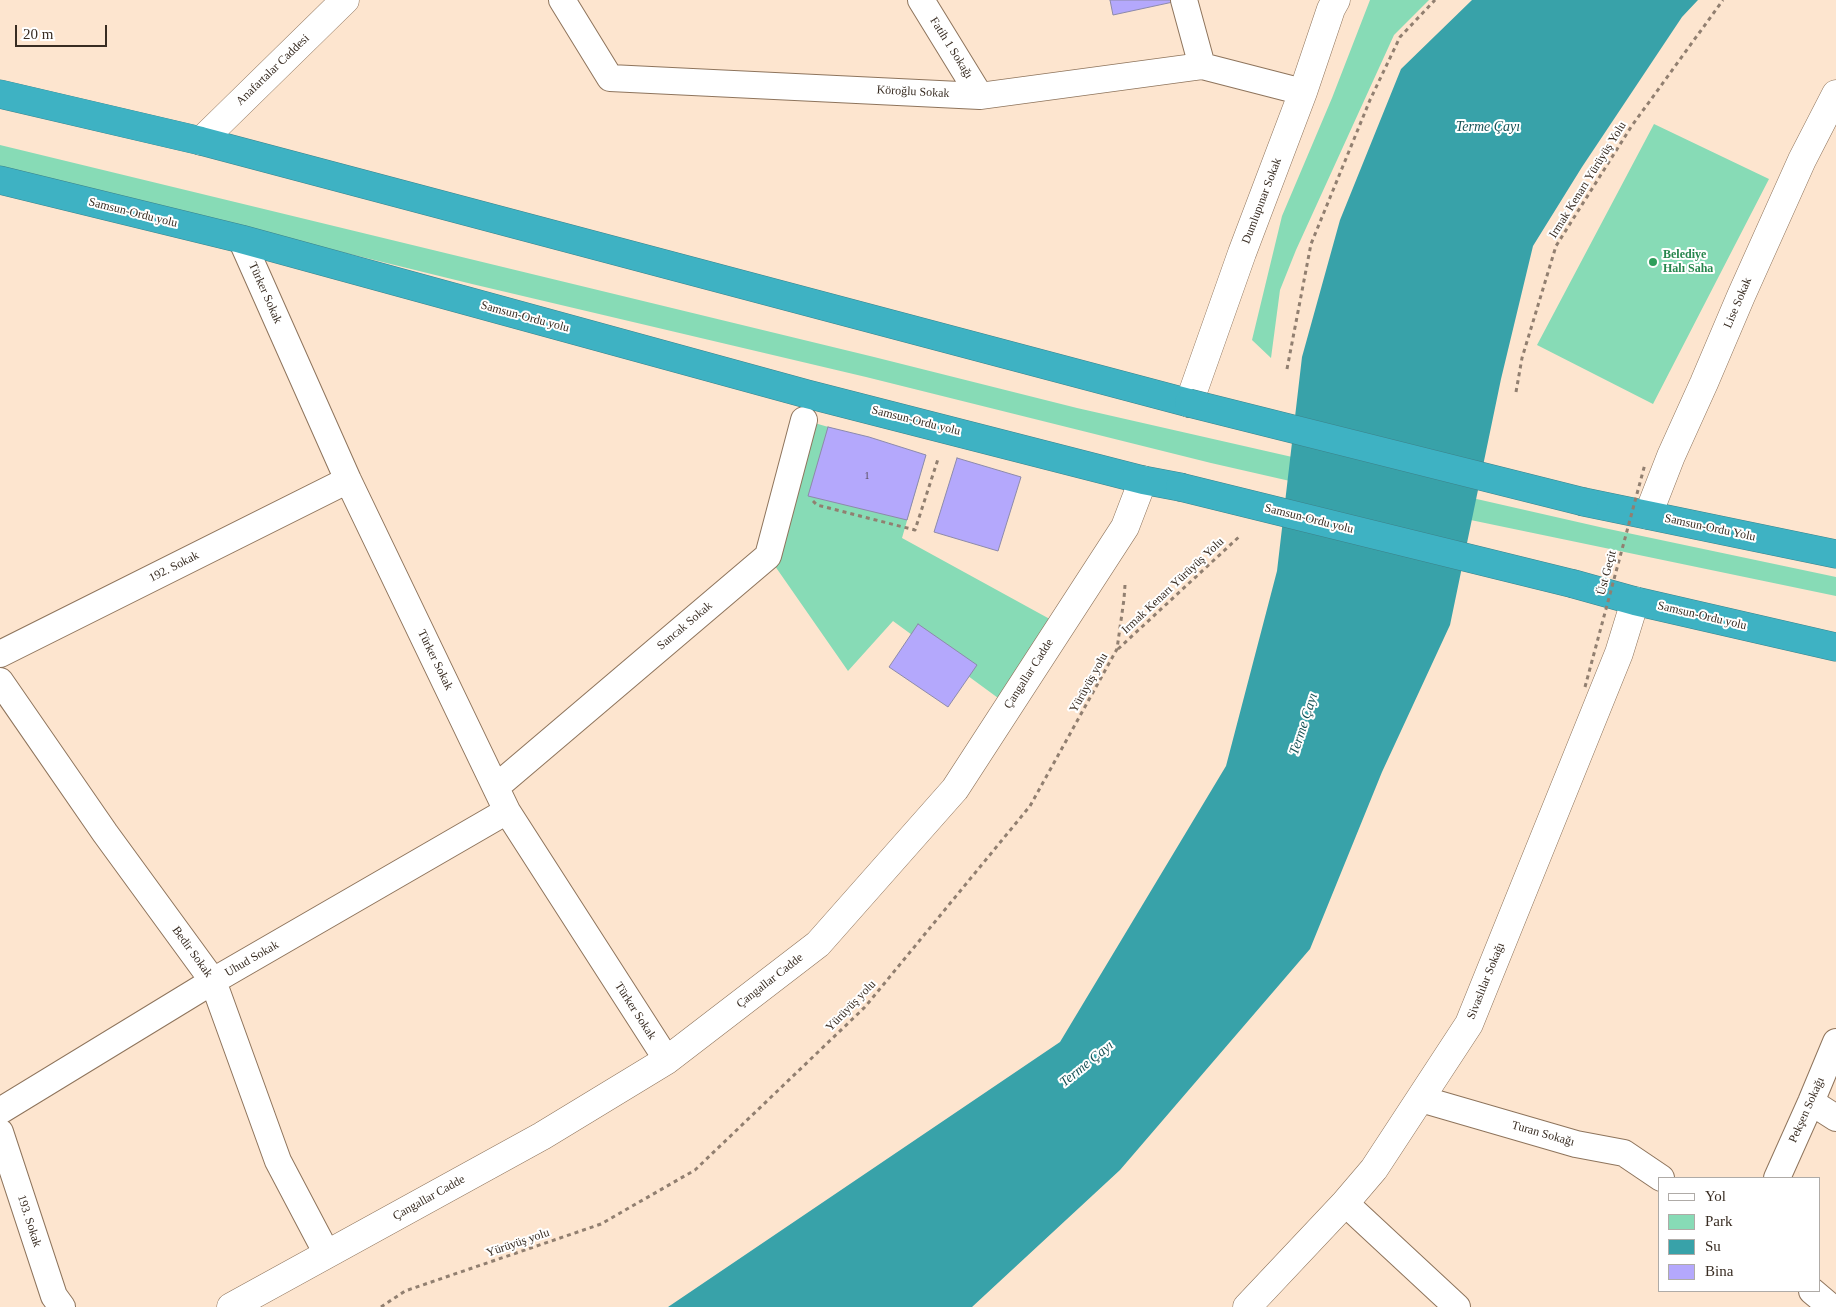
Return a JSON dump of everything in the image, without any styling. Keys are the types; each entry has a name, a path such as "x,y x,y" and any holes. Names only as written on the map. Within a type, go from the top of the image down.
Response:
{"highway":[{"path":"0,94 201,141 1190,403"},
{"name":"Samsun-Ordu yolu","path":"0,180 241,240 807,394 1142,480 1574,584 1635,601 1836,647"},
{"name":"Samsun-Ordu Yolu","path":"1190,403 1584,502 1836,554"}],"street":[{"name":"Anafartalar Caddesi","path":"201,141 345,0"},
{"name":"Köroğlu Sokak","path":"562,0 610,78 980,96 1202,66 1303,92"},
{"name":"Fatih 1 Sokağı","path":"921,0 980,96"},
{"path":"1184,0 1202,66"},
{"name":"Dumlupınar Sokak","path":"1190,403 1246,244 1303,92 1331,9 1336,0"},
{"name":"Lise Sokak","path":"1648,515 1671,456 1740,296 1802,160 1836,94"},
{"name":"Türker Sokak","path":"241,240 348,480 507,812 667,1060"},
{"name":"Sancak Sokak","path":"496,786 768,556 804,420"},
{"name":"192. Sokak","path":"0,654 348,480"},
{"name":"Çangallar Cadde","path":"231,1307 542,1136 667,1060 818,944 955,789 1125,527 1142,480"},
{"name":"Sivaslılar Sokağı","path":"1247,1307 1345,1203 1374,1169 1469,1024 1619,653 1635,601"},
{"name":"Bedir Sokak","path":"0,681 105,833 213,981 278,1161 327,1254"},
{"name":"Uhud Sokak","path":"0,1111 213,981 507,812"},
{"name":"Pekşen Sokağı","path":"1777,1177 1836,1042"},
{"name":"Turan Sokağı","path":"1421,1099 1576,1144 1624,1153 1660,1177"},
{"path":"1811,1102 1836,1118"},
{"name":"193. Sokak","path":"0,1132 54,1296 62,1307"},
{"path":"1345,1203 1456,1307"},
{"path":"1813,1292 1831,1307"}],"path":[{"path":"1287,369 1311,244 1370,100 1400,37 1435,0"},
{"name":"Irmak Kenarı Yürüyüş Yolu","path":"1516,392 1522,358 1556,246 1631,127 1723,0"},
{"path":"788,478 817,505 915,530 947,429"},
{"name":"Üst Geçit","path":"1585,687 1645,464"},
{"name":"Irmak Kenarı Yürüyüş Yolu","path":"1117,649 1240,535"},
{"name":"Yürüyüş yolu","path":"381,1307 405,1292 601,1224 695,1170 865,1007 1030,806 1117,649 1124,600 1124,581"}],"green space":[{"path":"1370,0 1429,0 1394,35 1296,250 1280,290 1271,358 1252,340 1282,216 1332,98"},
{"name":"Belediye Halı Saha","path":"1654,124 1769,179 1653,404 1537,345"},
{"path":"0,145 1077,408 1604,528 1836,577 1836,596 1360,497 1211,463 866,377 472,284 0,168"},
{"path":"804,420 926,455 902,538 1057,623 1009,706 893,621 848,671 768,556"}],"water":[{"name":"Terme Çayı","path":"1472,0 1698,0 1682,17 1582,167 1533,246 1501,379 1450,625 1382,772 1310,949 1120,1170 972,1307 668,1307 1060,1042 1226,766 1277,571 1302,357 1340,220 1401,69"}],"building":[{"path":"1110,0 1173,0 1173,2 1113,15"},
{"path":"828,427 869,437 926,455 907,520 808,496"},
{"path":"957,458 1021,477 998,551 934,532"},
{"path":"918,624 977,665 948,707 889,667"}],"place":[{"name":"Belediye Halı Saha","path":"1653,262"}]}
